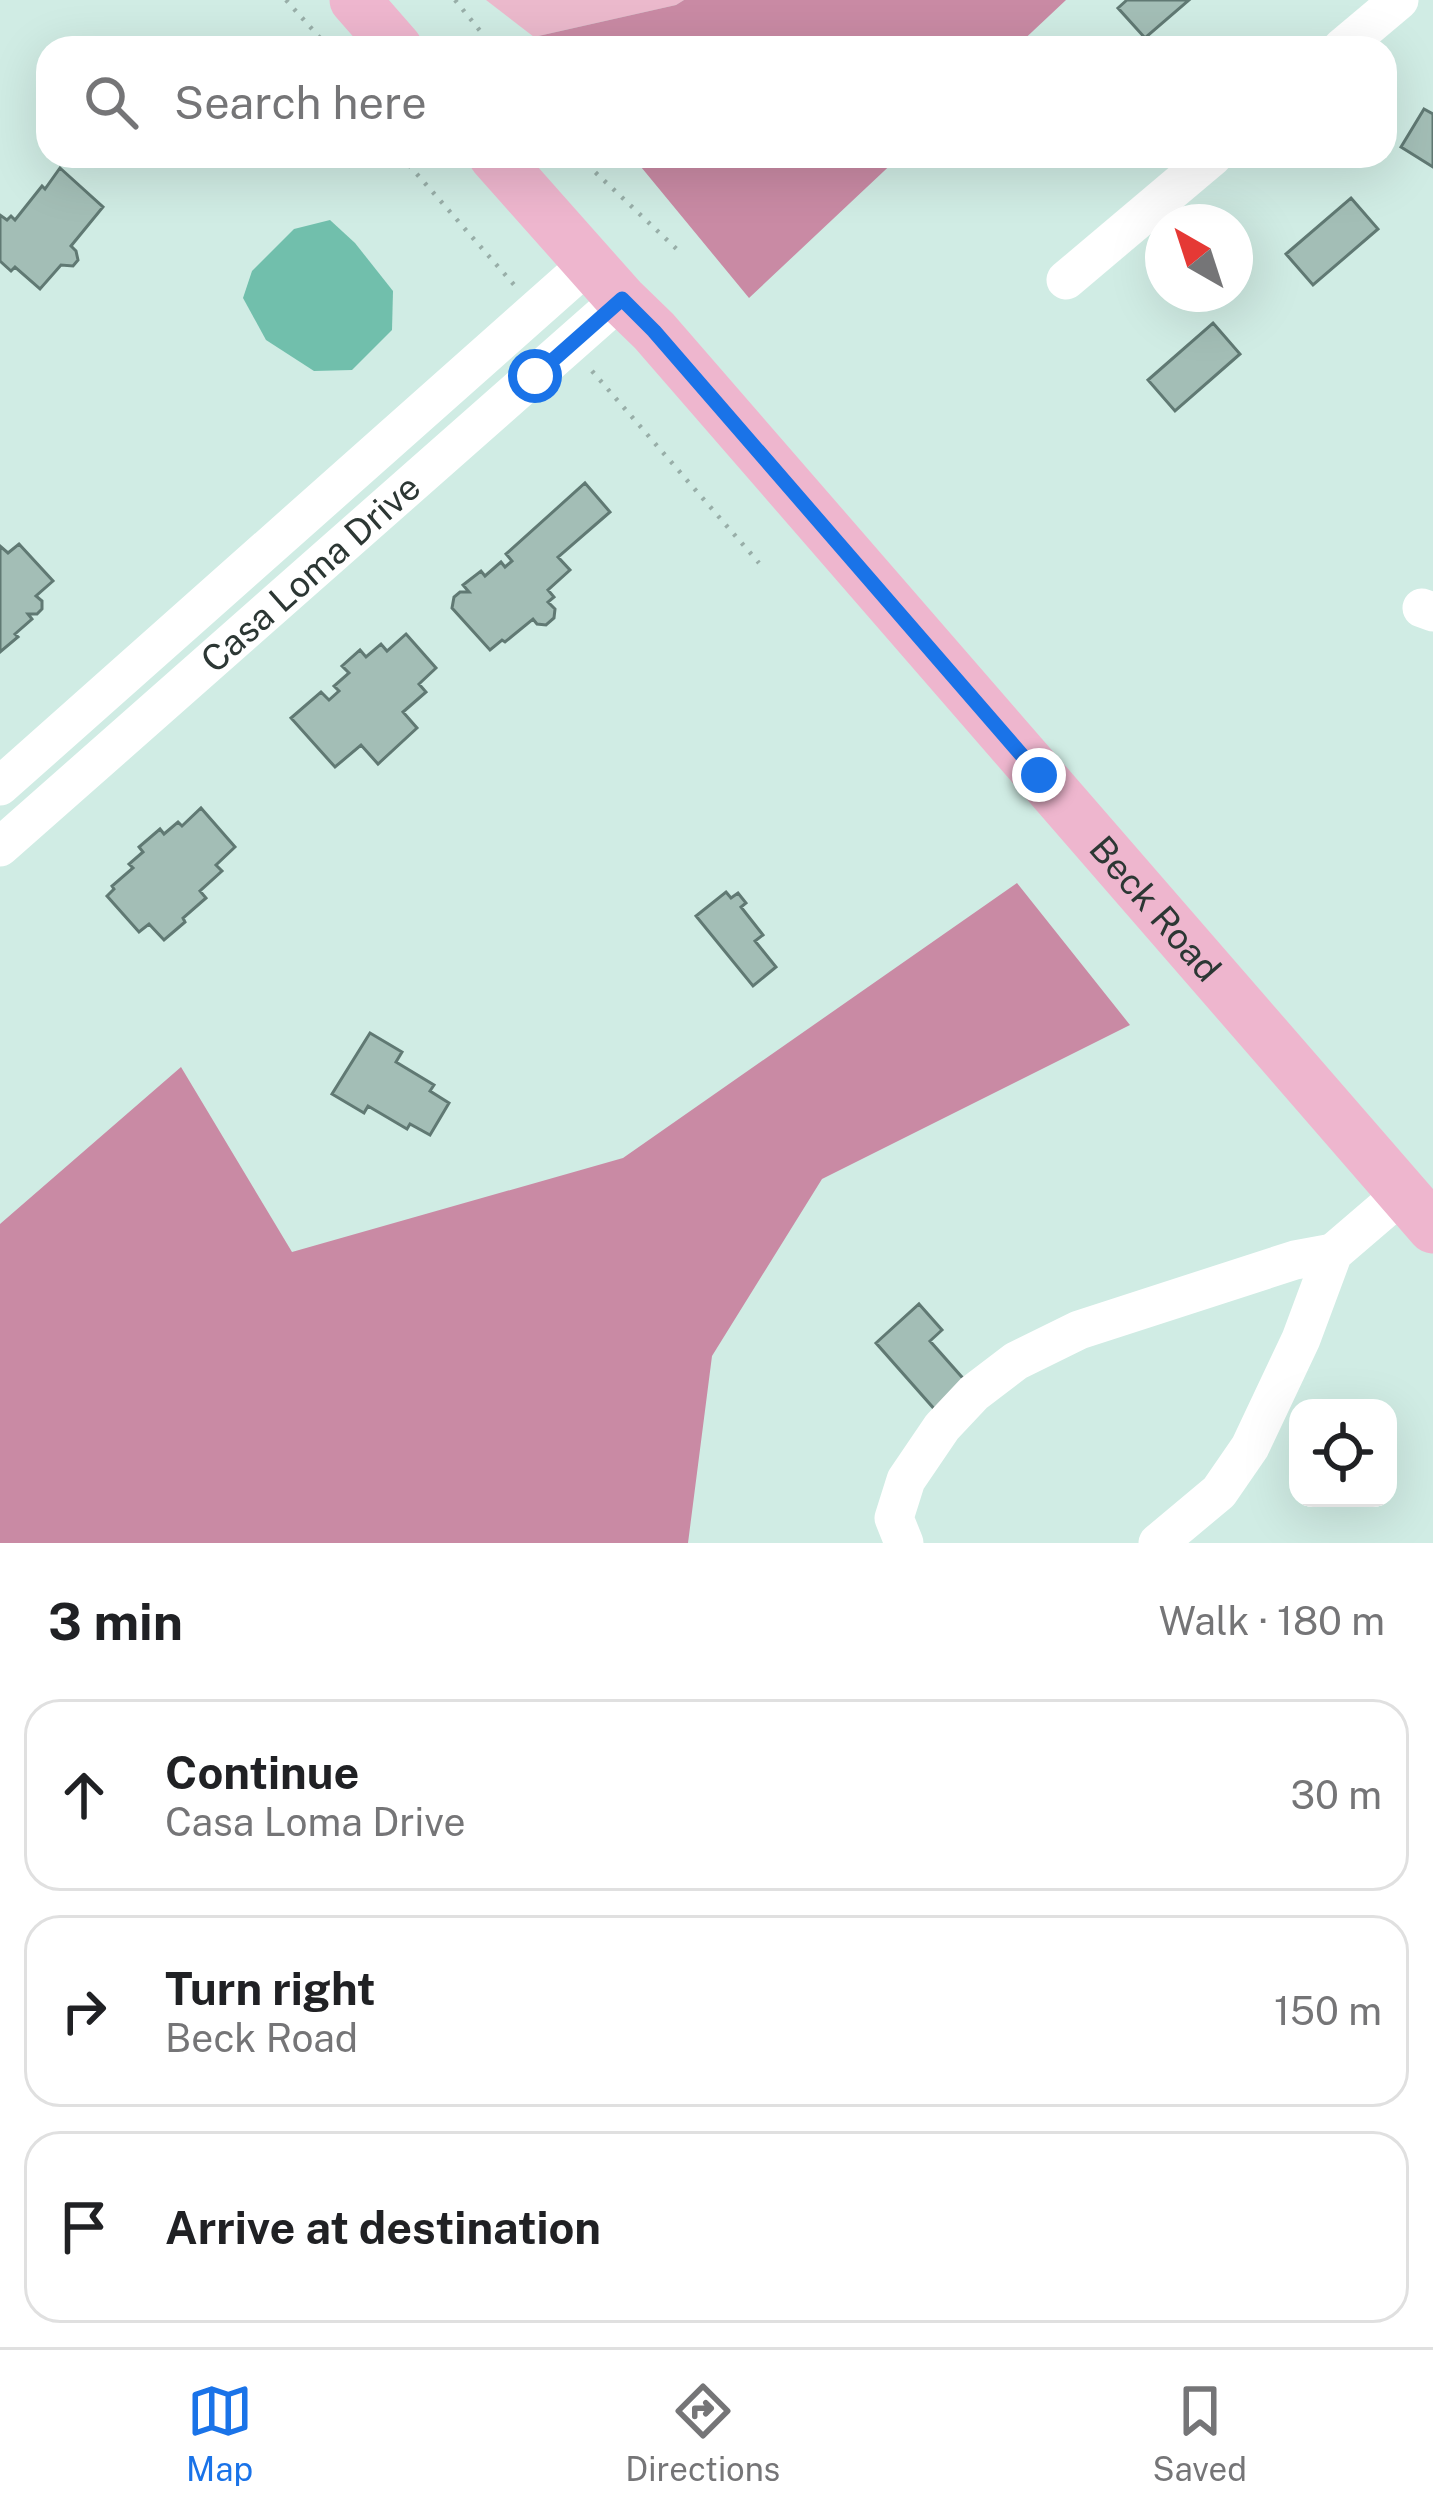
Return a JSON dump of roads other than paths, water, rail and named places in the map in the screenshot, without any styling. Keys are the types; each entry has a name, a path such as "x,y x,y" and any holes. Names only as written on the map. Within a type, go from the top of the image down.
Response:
{"main road":[{"path":"355,0 387,36"},
{"name":"Beck Road","path":"505,168 654,331 1418,1211"}],"street":[{"path":"1356,36 1399,0"},
{"path":"1066,280 1200,168"},
{"name":"Casa Loma Drive","path":"0,786 503,339 605,281"},
{"name":"Casa Loma Drive","path":"6,830 190,680 535,376 605,281"},
{"path":"503,339 535,376"},
{"path":"335,488 368,523"},
{"path":"158,646 190,680"},
{"path":"904,1543 894,1518 906,1480 942,1427 974,1393 1016,1361 1079,1330 1295,1260 1333,1253 1418,1211"},
{"path":"1158,1543 1219,1492 1250,1447 1292,1359 1333,1253"}]}
